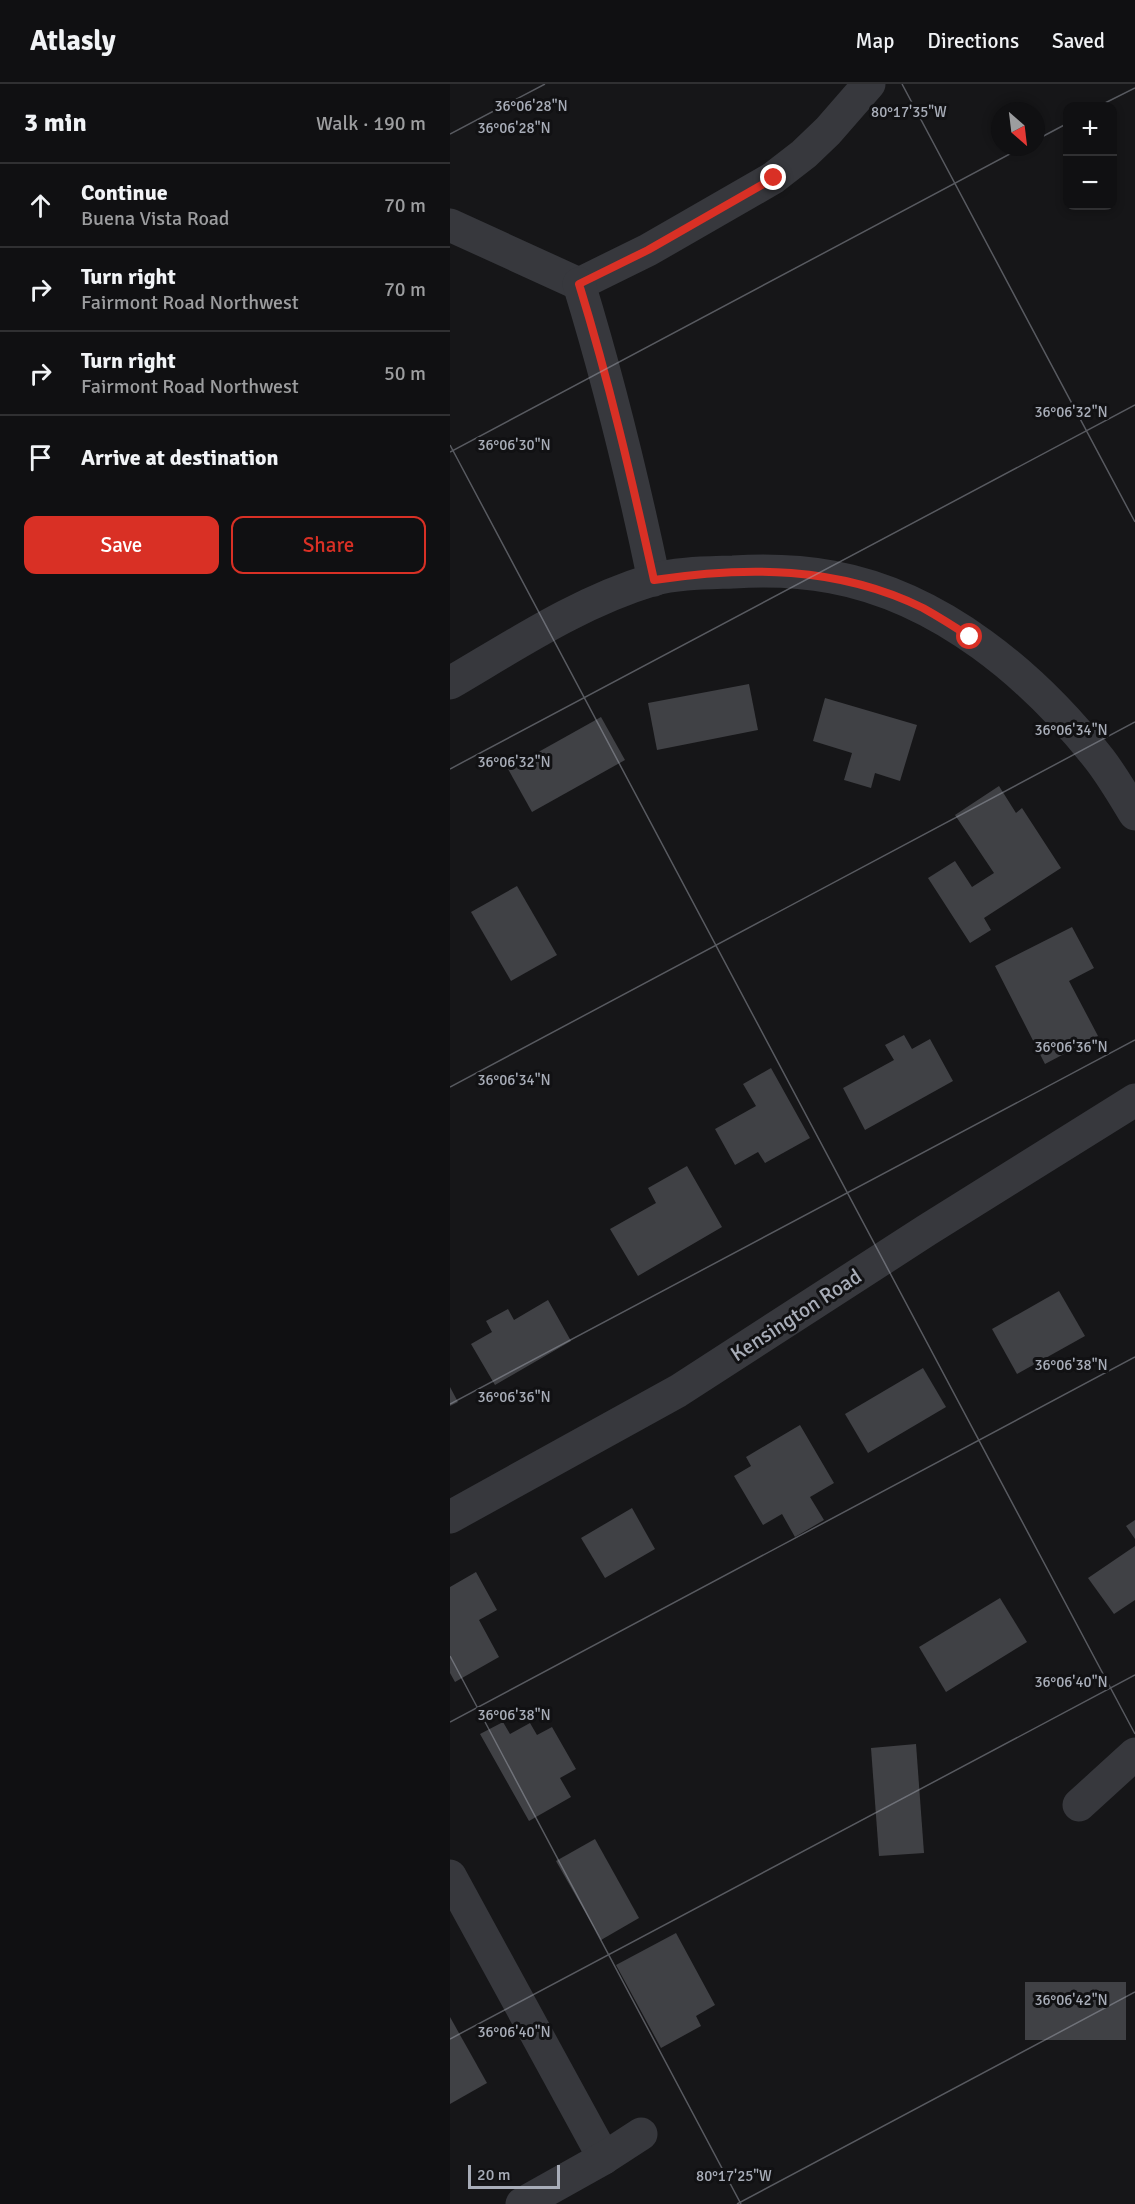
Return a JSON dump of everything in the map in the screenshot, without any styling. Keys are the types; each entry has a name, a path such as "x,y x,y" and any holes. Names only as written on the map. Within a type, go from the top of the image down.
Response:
{"street":[{"path":"579,284 648,250 774,178 828,131 869,84"},
{"path":"450,225 579,284 621,434 654,580"},
{"path":"450,683 570,612 654,580 696,574 763,570 833,577 885,593 923,609 1015,670 1057,709 1102,762 1135,814"},
{"name":"Kensington Road","path":"450,1517 678,1391 927,1230 1135,1100"},
{"path":"1079,1805 1135,1754"},
{"path":"450,1876 604,2158"},
{"path":"522,2204 604,2158 641,2134"}],"building":[{"path":"749,684 758,730 657,750 648,703"},
{"path":"825,698 917,725 900,781 875,773 871,788 844,780 852,753 813,741"},
{"path":"601,717 625,760 532,812 508,769"},
{"path":"999,786 1016,813 1022,808 1061,868 984,918 991,930 970,943 928,878 955,861 972,887 994,873 955,815"},
{"path":"517,886 557,955 511,981 471,912"},
{"path":"1072,927 1094,968 1069,981 1098,1036 1045,1064 995,966"},
{"path":"904,1035 912,1049 930,1039 953,1081 865,1130 843,1088 894,1060 885,1045"},
{"path":"771,1068 810,1138 765,1163 758,1152 735,1165 715,1129 756,1106 743,1084"},
{"path":"687,1166 722,1227 638,1276 610,1229 656,1203 648,1188"},
{"path":"1059,1291 1085,1336 1017,1374 992,1329"},
{"path":"548,1300 571,1341 495,1385 471,1344 492,1332 486,1321 508,1309 514,1320"},
{"path":"923,1368 946,1407 868,1453 845,1414"},
{"path":"450,1387 458,1402 450,1406"},
{"path":"800,1425 834,1483 810,1497 824,1520 795,1537 782,1514 763,1525 734,1476 751,1466 746,1457"},
{"path":"632,1508 655,1549 605,1578 581,1538"},
{"path":"1135,1520 1135,1539 1126,1526"},
{"path":"1135,1546 1135,1600 1114,1614 1088,1578"},
{"path":"476,1572 497,1610 479,1620 499,1657 455,1682 450,1673 450,1587"},
{"path":"1000,1598 1027,1642 946,1692 919,1647"},
{"path":"503,1722 510,1734 530,1723 537,1735 552,1727 576,1769 560,1778 571,1797 529,1821 480,1734"},
{"path":"916,1744 924,1853 879,1856 871,1748"},
{"path":"595,1839 639,1918 601,1940 556,1861"},
{"path":"676,1933 715,2005 696,2016 701,2026 661,2048 616,1965"},
{"path":"1025,1982 1126,1982 1126,2040 1025,2040"},
{"path":"450,2017 487,2083 450,2104"}],"route":[{"path":"774,178 648,250 579,284 621,434 654,580 696,574 763,570 833,577 885,593 923,609 970,637"}]}
